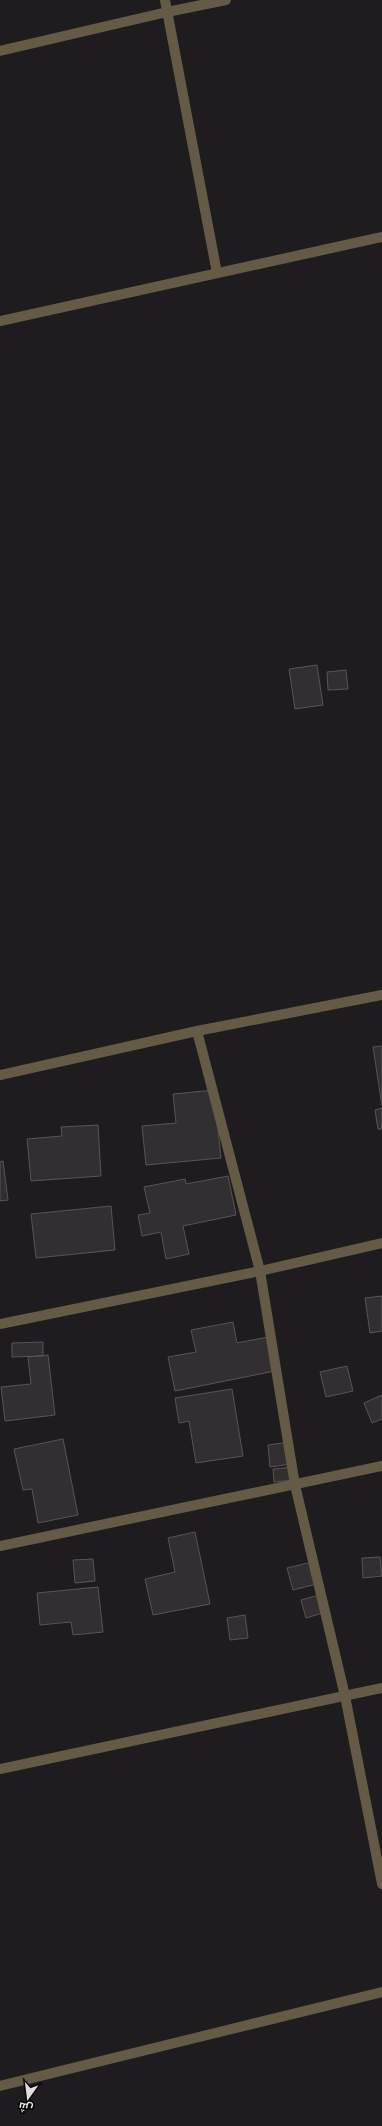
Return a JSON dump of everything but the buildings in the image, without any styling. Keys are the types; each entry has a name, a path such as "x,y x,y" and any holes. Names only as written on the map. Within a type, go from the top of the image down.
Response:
{"street":[{"path":"165,0 218,273"},
{"path":"0,51 226,0"},
{"path":"0,321 382,237"},
{"path":"0,1075 197,1031 382,995"},
{"path":"197,1031 260,1271 295,1485 345,1696 382,1884"},
{"path":"0,1324 260,1271 382,1243"},
{"path":"0,1546 382,1466"},
{"path":"0,1769 382,1688"},
{"path":"0,2086 382,1992"}]}
